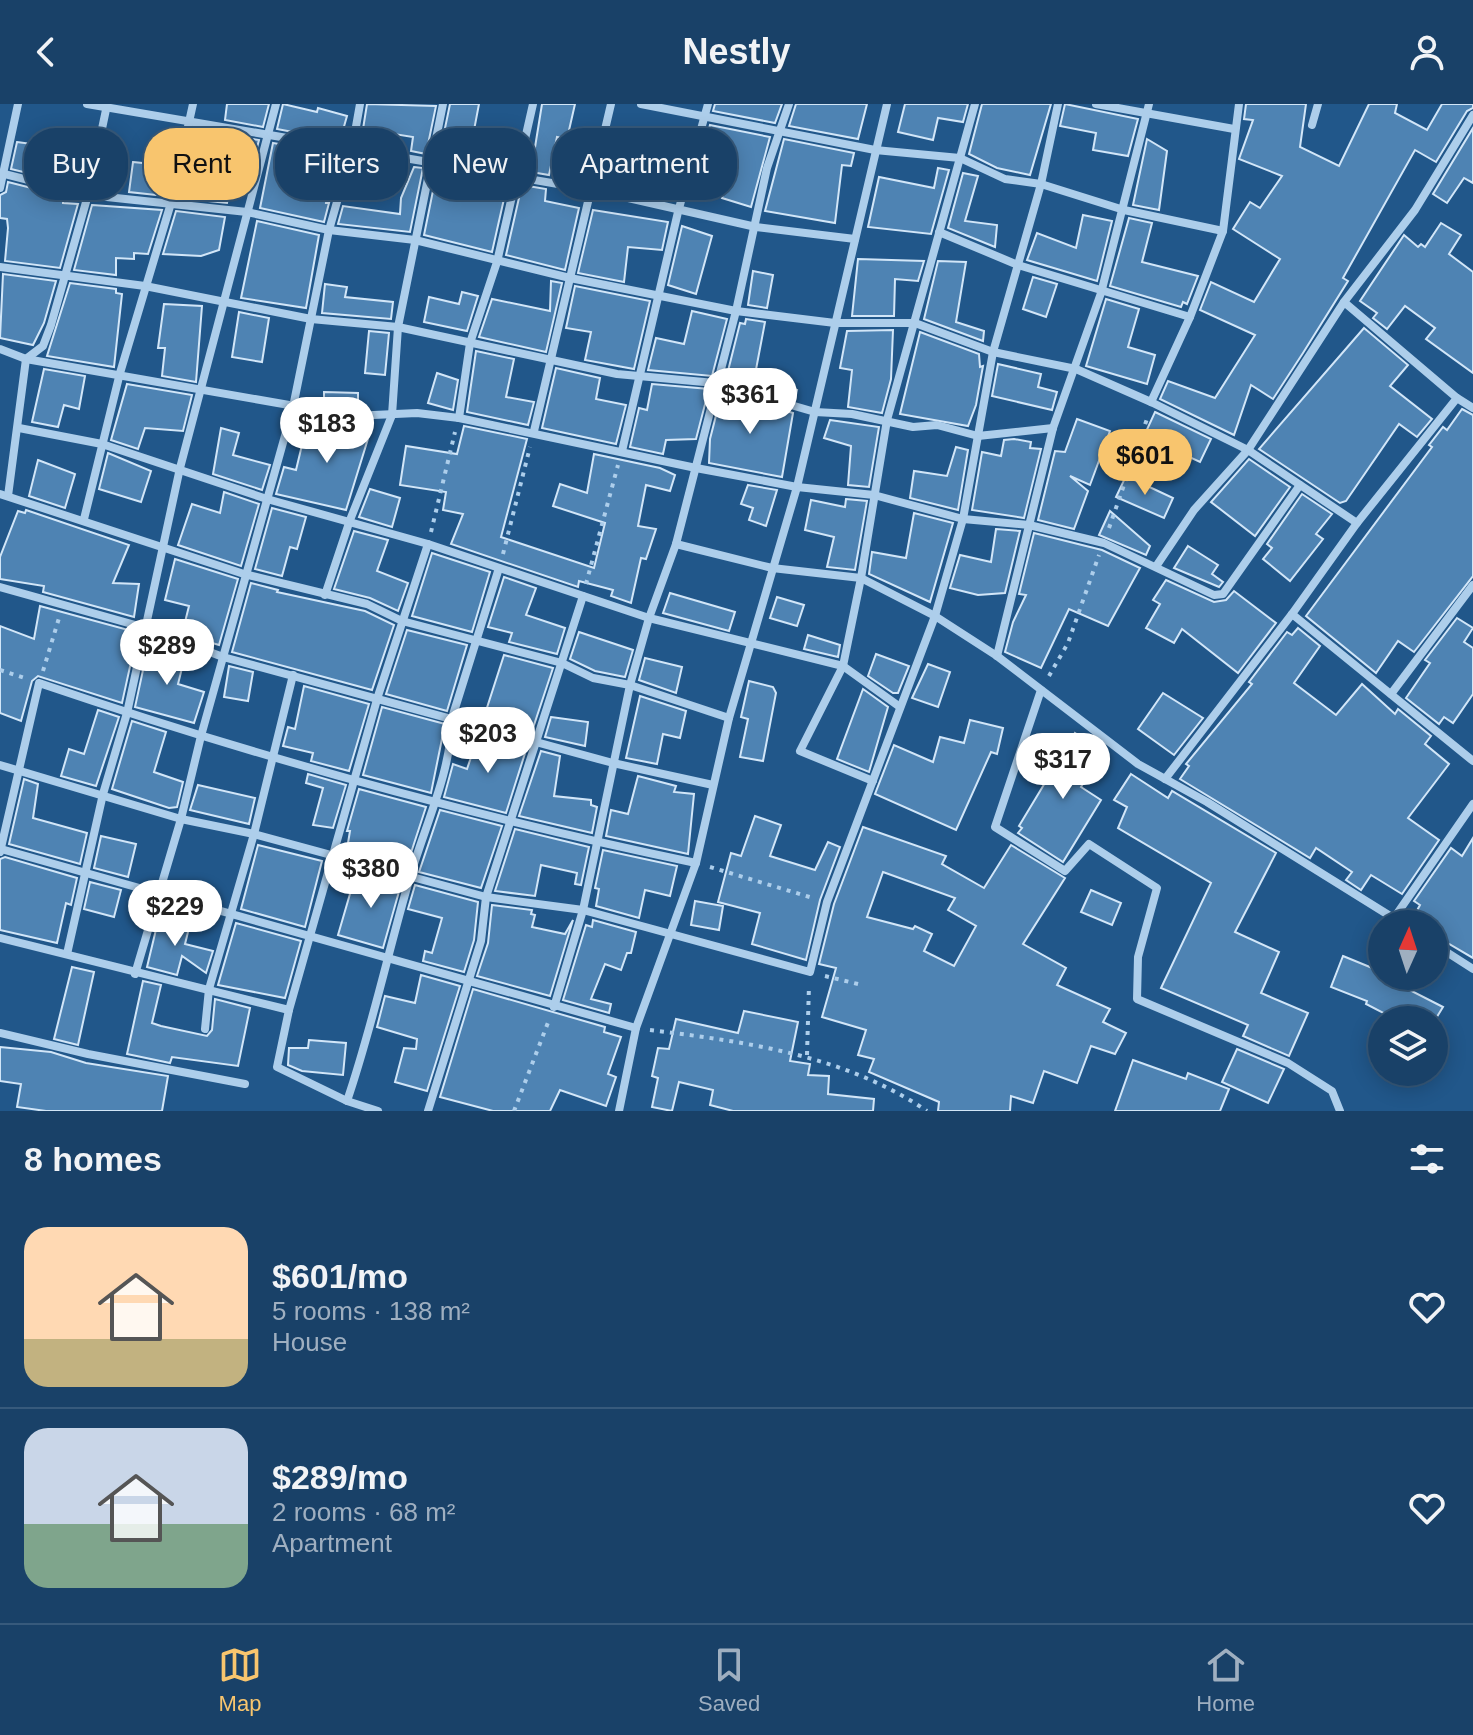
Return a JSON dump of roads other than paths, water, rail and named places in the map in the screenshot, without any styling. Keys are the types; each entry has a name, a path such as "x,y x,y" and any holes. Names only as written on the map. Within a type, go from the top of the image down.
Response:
{"street":[{"path":"0,188 18,104"},
{"path":"87,104 275,135"},
{"path":"84,519 120,373 171,203 193,104"},
{"path":"67,954 88,874 103,794 127,713 180,468 276,104"},
{"path":"356,128 360,104"},
{"path":"437,128 443,104"},
{"path":"528,128 533,104"},
{"path":"606,128 611,104"},
{"path":"641,104 705,114 875,150 960,158 1005,179 1041,184 1124,210 1223,231"},
{"path":"622,451 678,212 708,104"},
{"path":"554,1007 583,910 630,685 649,618 676,544 736,311 767,168 789,104"},
{"path":"619,1111 636,1028 696,863 729,718 797,487 887,104"},
{"path":"873,781 800,751 843,666 887,420 975,104"},
{"path":"0,765 181,819 254,834 486,897 583,910 810,972 827,902 935,616 963,519 993,352 1041,184 1058,104"},
{"path":"1096,104 1148,108 1234,129"},
{"path":"1151,402 1190,317 1223,231 1231,190 1234,129 1239,104"},
{"path":"1312,125 1318,104"},
{"path":"102,128 107,106"},
{"path":"997,656 1053,428 1101,293 1148,108"},
{"path":"1157,565 1194,510 1248,450 1344,302 1415,210 1473,115"},
{"path":"2,173 24,179"},
{"path":"325,595 350,520 392,415 398,327 424,189"},
{"path":"128,199 247,212 329,230 415,240 497,262 736,311 835,323 915,323 993,352 1076,369 1151,402 1248,450 1357,523"},
{"path":"87,200 43,346 26,359 19,428 4,495 244,574 367,604 402,621 562,663 593,678 630,685 729,718"},
{"path":"135,974 181,819 244,574 293,407 338,200"},
{"path":"459,418 470,343 497,262 512,200"},
{"path":"534,431 590,200"},
{"path":"632,200 756,227 855,239"},
{"path":"939,232 1018,265 1101,293 1190,317"},
{"path":"0,267 65,278 145,286 311,319 398,327 640,376 715,383 815,412 887,420 913,427 937,425 978,436 1053,428"},
{"path":"1344,302 1457,398 1473,408"},
{"path":"0,349 26,359 352,416 417,413 459,418 797,487 874,495 963,519 1029,525 1104,543 1157,565 1214,595 1223,594 1300,485"},
{"path":"1165,779 1292,614 1357,523 1457,398"},
{"path":"19,428 102,444 267,499 428,544 649,618 752,646 843,666 900,707"},
{"path":"378,1111 347,1101 279,1070 289,1010 354,780 428,544"},
{"path":"676,544 772,568 861,578 935,616 997,656 1138,764 1381,910"},
{"path":"347,1101 370,1033 410,877 451,744 452,718 499,568"},
{"path":"1391,694 1473,585"},
{"path":"0,587 146,628 223,657 378,696 613,763 713,785"},
{"path":"428,1111 481,941 486,897 583,596"},
{"path":"1292,614 1473,761"},
{"path":"205,1029 209,989 254,834 293,675"},
{"path":"636,1028 387,961 230,912 0,850 39,683 201,736 354,780 598,843 696,863"},
{"path":"1041,690 995,827 1065,871 1089,844 1157,888 1138,957 1137,999 1288,1063 1332,1091 1340,1111"},
{"path":"1400,910 1473,804"},
{"path":"0,938 289,1010"},
{"path":"1448,953 1473,969"},
{"path":"0,1033 245,1084"}]}
